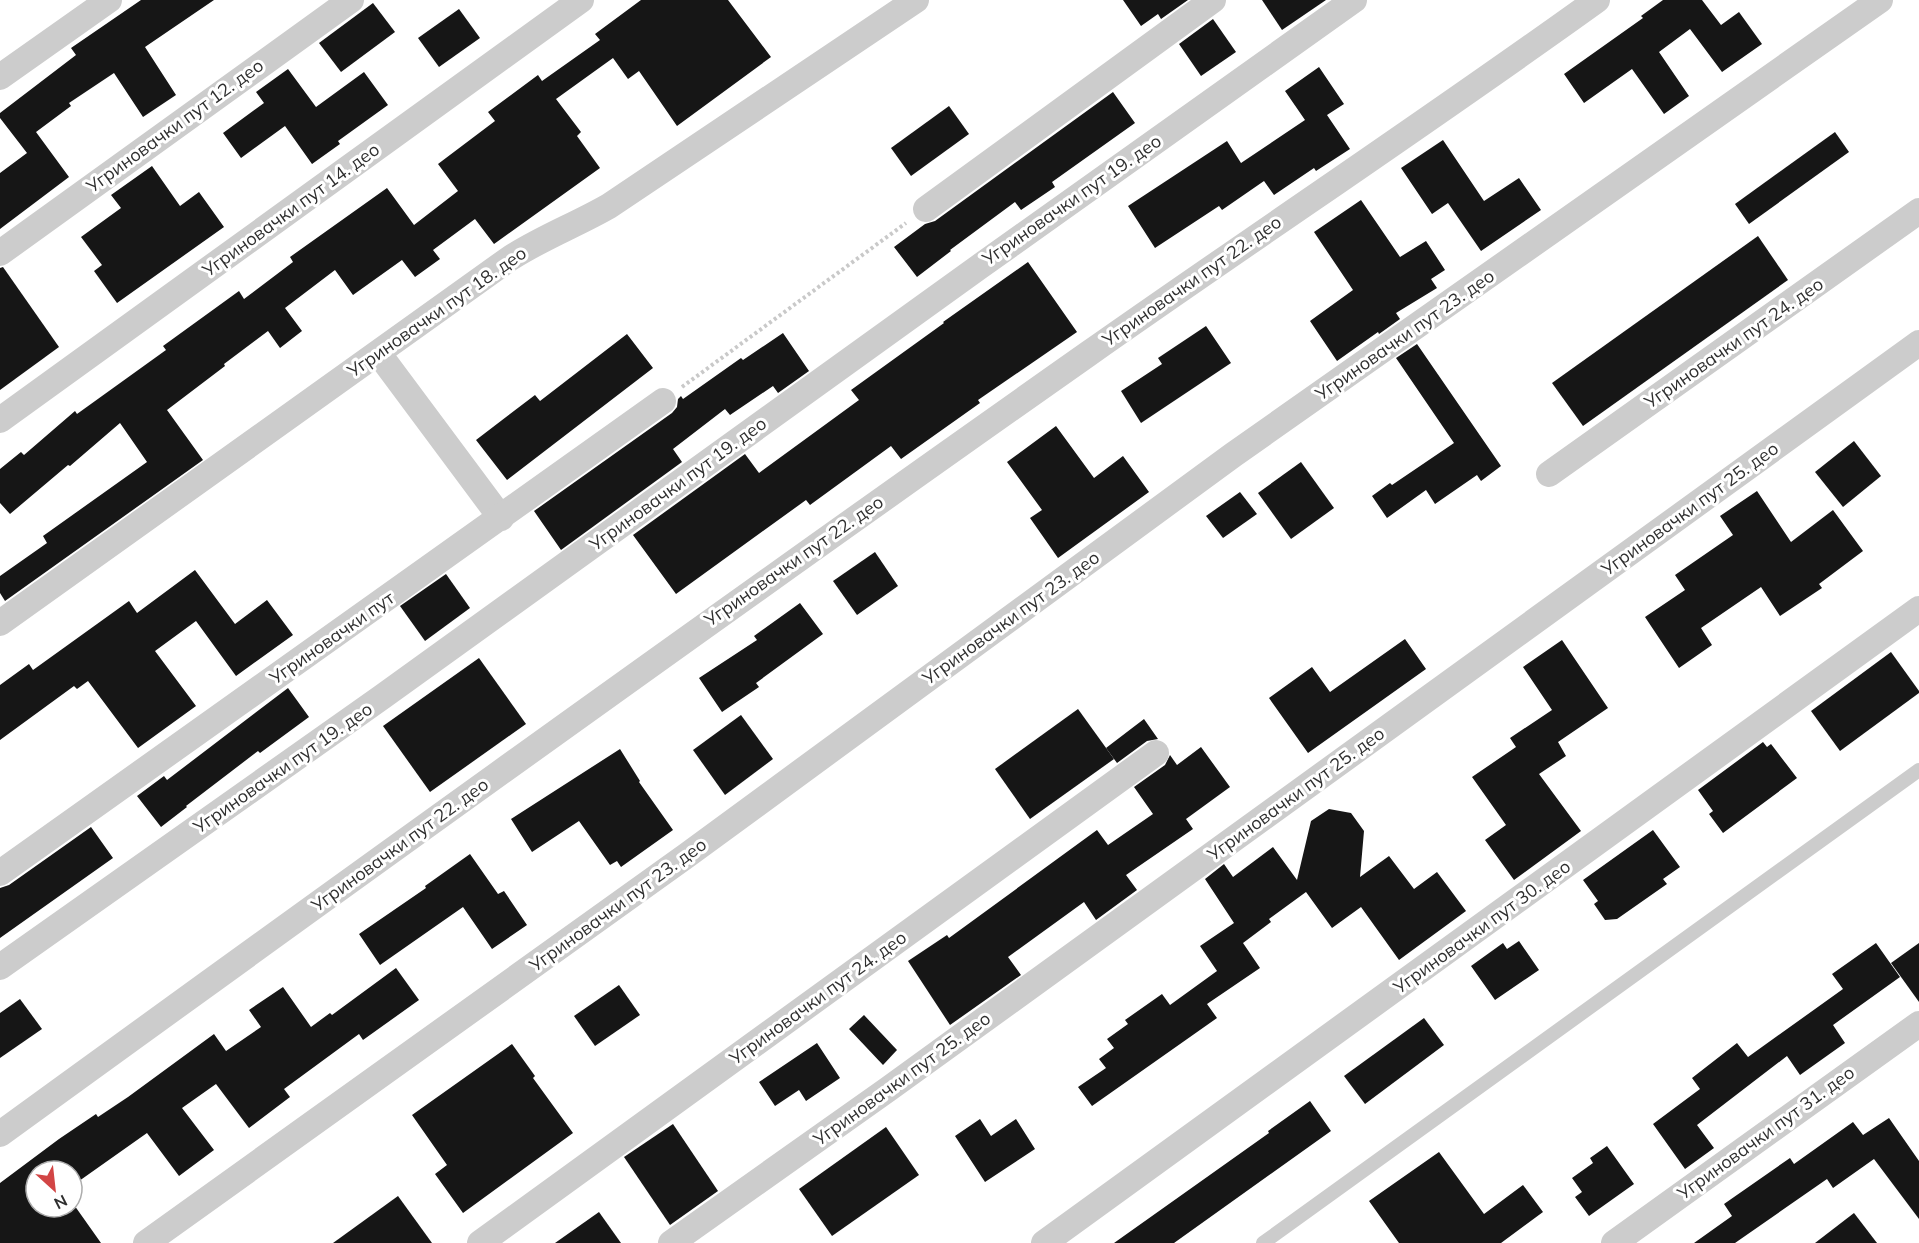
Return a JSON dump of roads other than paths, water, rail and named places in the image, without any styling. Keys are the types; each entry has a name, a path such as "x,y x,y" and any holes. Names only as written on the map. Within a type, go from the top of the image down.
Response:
{"street":[{"path":"0,77 109,0"},
{"name":"Угриновачки пут 12. део","path":"0,253 351,0"},
{"name":"Угриновачки пут 14. део","path":"0,420 581,0"},
{"name":"Угриновачки пут 18. део","path":"0,623 529,246 609,206 916,0"},
{"path":"926,209 1213,0"},
{"name":"Угриновачки пут 19. део","path":"0,967 392,690 1354,0"},
{"name":"Угриновачки пут 22. део","path":"0,1134 760,585 1233,251 1597,0"},
{"name":"Угриновачки пут 23. део","path":"146,1243 687,856 1233,455 1880,0"},
{"name":"Угриновачки пут 24. део","path":"1550,474 1919,211"},
{"name":"Угриновачки пут 25. део","path":"671,1243 906,1076 1919,343"},
{"path":"379,354 501,518"},
{"name":"Угриновачки пут","path":"0,873 663,401"},
{"name":"Угриновачки пут 30. део","path":"1044,1243 1919,609"},
{"name":"Угриновачки пут 24. део","path":"480,1243 1156,753"},
{"name":"Угриновачки пут 31. део","path":"1614,1243 1919,1024"}],"lane":[{"path":"1263,1243 1919,770"}]}
